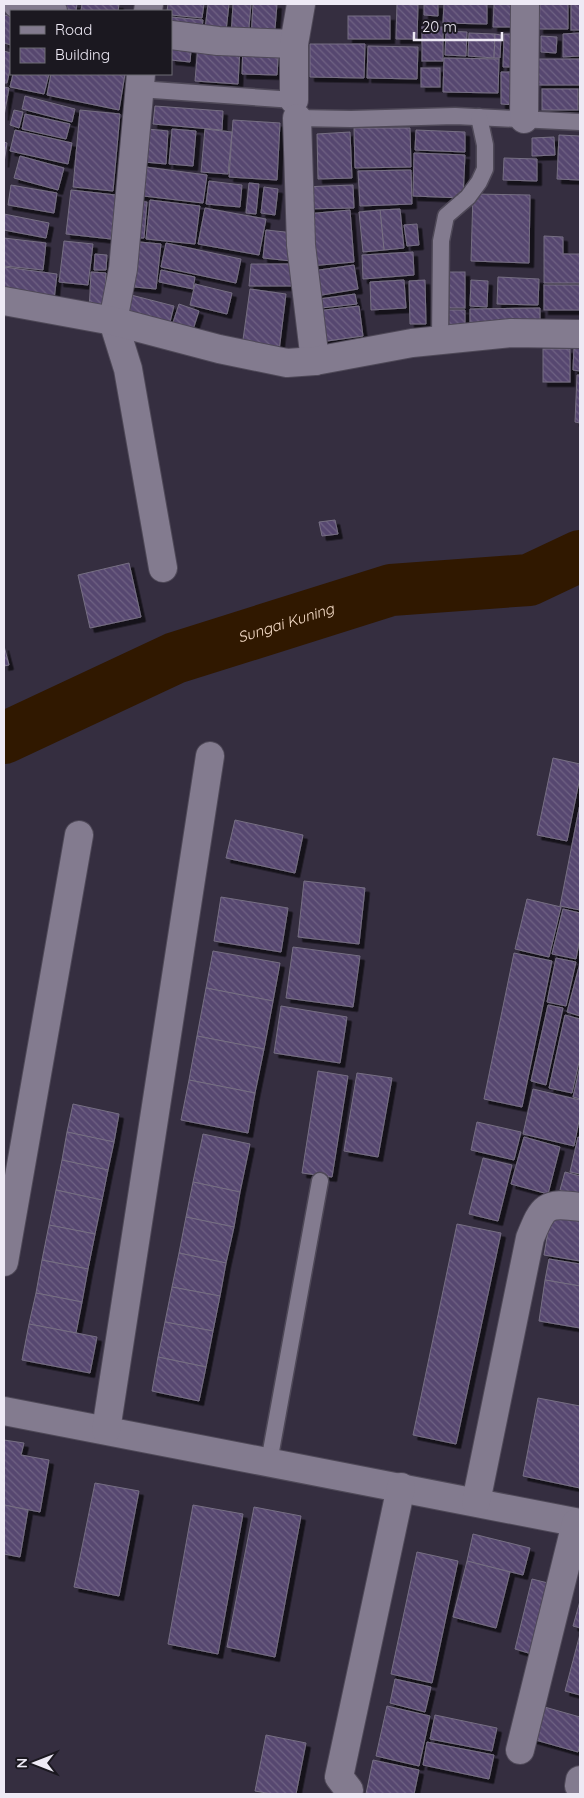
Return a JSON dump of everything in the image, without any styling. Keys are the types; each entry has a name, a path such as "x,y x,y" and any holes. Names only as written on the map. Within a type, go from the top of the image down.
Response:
{"street":[{"path":"18,4 48,10"},
{"path":"301,4 294,44 300,245 315,361"},
{"path":"524,119 525,4"},
{"path":"172,34 218,41 294,44"},
{"path":"140,81 123,269 113,321 128,369 163,568"},
{"path":"4,301 113,321 287,363 315,361 412,343 440,340 511,333 580,334"},
{"path":"106,1430 210,756"},
{"path":"4,1262 79,835"},
{"path":"476,1502 530,1238 539,1216 550,1205 580,1206"},
{"path":"4,1411 578,1523 520,1750"},
{"path":"348,1794 349,1790 339,1777 401,1488"}],"lane":[{"path":"140,81 351,119 456,116 580,122"},
{"path":"440,340 441,241 446,216 468,197 479,182 484,169 484,145 479,117"},
{"path":"269,1462 320,1181"}],"building":[{"path":"39,4 77,4 76,10"},
{"path":"82,4 119,4 118,10 81,10"},
{"path":"168,4 204,4 202,18 172,15 172,10 167,10"},
{"path":"208,4 229,4 225,40 204,38"},
{"path":"233,4 251,4 248,39 231,37"},
{"path":"253,4 277,4 274,41 251,39"},
{"path":"397,4 418,5 417,39 396,39"},
{"path":"424,4 438,4 438,16 424,15"},
{"path":"444,4 487,4 487,24 443,23"},
{"path":"494,4 517,4 517,27 493,27"},
{"path":"540,4 568,4 568,29 539,29"},
{"path":"571,4 580,4 580,30 571,30"},
{"path":"4,15 10,16 10,45 4,43"},
{"path":"348,16 390,16 390,39 348,39"},
{"path":"172,17 203,20 201,34 172,31"},
{"path":"422,27 443,27 443,61 422,61"},
{"path":"446,31 467,32 466,56 445,55"},
{"path":"469,33 495,34 494,58 468,56"},
{"path":"579,33 580,56 563,57 563,34"},
{"path":"495,34 501,35 500,58 494,58"},
{"path":"504,34 517,34 517,67 503,67"},
{"path":"172,36 192,38 190,62 172,60"},
{"path":"541,36 557,37 556,53 541,52"},
{"path":"243,43 279,44 277,75 242,74"},
{"path":"310,44 365,44 364,78 310,77"},
{"path":"198,45 240,48 238,84 195,81"},
{"path":"368,46 418,47 417,79 367,78"},
{"path":"4,51 10,53 10,70 7,83 4,83"},
{"path":"444,58 499,59 498,93 443,92"},
{"path":"537,59 580,59 580,85 537,85"},
{"path":"421,68 440,68 440,87 421,87"},
{"path":"501,72 516,72 516,105 501,104"},
{"path":"13,75 49,75 44,94 10,87"},
{"path":"51,75 125,75 119,110 47,95"},
{"path":"4,87 9,88 4,116"},
{"path":"542,89 578,89 578,110 542,110"},
{"path":"25,96 75,109 72,122 22,109"},
{"path":"155,106 223,111 222,130 153,124"},
{"path":"14,110 23,112 19,128 10,125"},
{"path":"80,110 120,114 113,191 73,187"},
{"path":"25,114 70,124 66,139 22,129"},
{"path":"233,120 280,123 277,180 229,177"},
{"path":"137,128 168,131 166,164 134,161"},
{"path":"354,128 410,128 411,167 355,168"},
{"path":"172,129 196,131 193,166 169,164"},
{"path":"205,129 232,132 228,174 201,172"},
{"path":"15,130 72,143 68,164 10,151"},
{"path":"416,130 465,132 465,152 415,150"},
{"path":"350,132 352,178 318,179 317,134"},
{"path":"559,135 580,136 580,180 557,179"},
{"path":"554,137 555,155 532,156 532,138"},
{"path":"4,142 7,143 4,163"},
{"path":"414,153 465,155 463,198 413,196"},
{"path":"20,156 64,168 58,190 14,178"},
{"path":"504,158 537,159 537,181 503,180"},
{"path":"138,166 207,175 203,203 135,195"},
{"path":"411,170 412,204 360,206 358,171"},
{"path":"209,181 242,185 240,207 206,204"},
{"path":"249,183 259,184 256,214 246,213"},
{"path":"11,185 57,193 54,213 8,205"},
{"path":"353,185 354,208 301,209 301,187"},
{"path":"264,187 278,189 275,215 261,213"},
{"path":"71,190 116,195 111,239 66,234"},
{"path":"473,194 530,195 529,263 471,261"},
{"path":"150,200 200,206 195,244 146,239"},
{"path":"135,201 147,202 144,238 132,238"},
{"path":"205,208 266,219 259,255 198,244"},
{"path":"400,209 404,248 384,250 380,210"},
{"path":"350,210 354,262 310,266 306,214"},
{"path":"380,210 384,250 363,252 359,212"},
{"path":"4,214 49,223 46,238 4,230"},
{"path":"417,224 419,245 407,246 404,225"},
{"path":"266,230 295,233 292,261 263,258"},
{"path":"544,236 563,237 563,254 580,254 580,283 544,283"},
{"path":"4,238 46,243 43,270 4,266"},
{"path":"64,241 93,244 88,285 59,282"},
{"path":"129,241 161,244 156,289 124,286"},
{"path":"166,243 241,259 236,283 161,267"},
{"path":"413,252 414,275 363,279 362,255"},
{"path":"95,254 107,255 106,270 94,270"},
{"path":"251,264 292,264 292,286 249,286"},
{"path":"354,265 358,289 316,296 312,271"},
{"path":"4,267 57,274 54,300 4,295"},
{"path":"161,270 195,277 193,289 159,282"},
{"path":"91,272 106,273 104,314 89,313"},
{"path":"447,272 465,272 465,308 447,308"},
{"path":"498,277 539,279 538,305 497,304"},
{"path":"404,280 406,308 371,310 370,282"},
{"path":"425,280 426,324 410,324 409,281"},
{"path":"471,280 488,281 487,307 470,306"},
{"path":"195,284 232,293 227,314 190,305"},
{"path":"544,285 580,285 580,310 544,310"},
{"path":"250,289 286,294 279,351 242,347"},
{"path":"355,294 357,304 321,308 319,299"},
{"path":"131,295 174,306 168,330 125,320"},
{"path":"179,304 199,311 190,339 170,332"},
{"path":"359,306 363,336 320,342 316,311"},
{"path":"540,308 540,326 470,328 470,309"},
{"path":"445,310 465,310 465,331 445,332"},
{"path":"574,347 580,347 580,371 573,370"},
{"path":"543,349 570,349 570,382 543,382"},
{"path":"577,375 580,375 580,423 575,422"},
{"path":"335,520 338,534 322,536 319,522"},
{"path":"129,563 141,617 90,628 78,575"},
{"path":"4,646 9,665 4,666"},
{"path":"553,758 580,764 580,777 567,841 537,835"},
{"path":"580,804 580,910 560,906"},
{"path":"235,820 303,835 295,873 226,858"},
{"path":"304,881 365,888 359,944 298,937"},
{"path":"221,897 288,908 281,952 214,941"},
{"path":"527,899 561,907 549,957 515,949"},
{"path":"563,909 580,913 580,938 576,959 552,954"},
{"path":"293,947 360,956 353,1007 286,998"},
{"path":"213,951 280,963 273,1001 206,988"},
{"path":"514,953 552,961 522,1107 484,1099"},
{"path":"556,958 576,962 566,1006 547,1002"},
{"path":"580,963 580,1016 567,1012"},
{"path":"206,988 273,1001 264,1049 197,1036"},
{"path":"548,1005 563,1008 546,1085 531,1081"},
{"path":"281,1006 347,1017 340,1063 274,1053"},
{"path":"565,1015 580,1019 580,1058 572,1093 549,1088"},
{"path":"197,1036 264,1049 255,1093 189,1080"},
{"path":"580,1066 580,1099 573,1097"},
{"path":"318,1071 348,1076 332,1177 302,1173"},
{"path":"357,1073 392,1078 378,1157 344,1151"},
{"path":"189,1080 255,1093 248,1133 181,1120"},
{"path":"533,1089 580,1100 580,1116 574,1146 523,1134"},
{"path":"73,1104 119,1114 114,1142 67,1132"},
{"path":"477,1122 521,1132 514,1160 471,1150"},
{"path":"67,1132 114,1142 108,1170 62,1160"},
{"path":"203,1134 250,1144 240,1192 193,1182"},
{"path":"524,1137 560,1147 548,1194 511,1184"},
{"path":"578,1137 580,1138 580,1174 570,1172"},
{"path":"483,1158 512,1165 498,1221 469,1214"},
{"path":"62,1160 108,1170 102,1200 56,1190"},
{"path":"565,1172 580,1176 580,1196 560,1190"},
{"path":"193,1182 240,1192 234,1227 186,1217"},
{"path":"56,1190 102,1200 95,1234 49,1225"},
{"path":"552,1208 580,1213 580,1261 544,1255"},
{"path":"186,1217 234,1227 226,1263 179,1253"},
{"path":"457,1224 501,1233 456,1444 413,1435"},
{"path":"49,1225 95,1234 88,1269 42,1260"},
{"path":"179,1253 226,1263 220,1296 172,1287"},
{"path":"549,1259 580,1264 580,1286 545,1280"},
{"path":"42,1260 88,1269 82,1302 36,1293"},
{"path":"545,1280 580,1286 580,1328 539,1321"},
{"path":"172,1287 220,1296 213,1331 165,1322"},
{"path":"36,1293 82,1302 76,1333 29,1324"},
{"path":"165,1322 213,1331 206,1367 158,1357"},
{"path":"29,1324 97,1337 90,1373 22,1360"},
{"path":"158,1357 206,1367 199,1401 152,1391"},
{"path":"538,1398 580,1406 580,1488 523,1476"},
{"path":"4,1440 24,1443 21,1455 49,1460 40,1512 4,1505"},
{"path":"95,1483 139,1491 119,1596 74,1587"},
{"path":"4,1505 28,1510 20,1557 4,1554"},
{"path":"193,1505 243,1514 218,1654 168,1644"},
{"path":"254,1507 301,1516 275,1657 227,1647"},
{"path":"473,1534 530,1548 523,1575 467,1561"},
{"path":"417,1552 458,1561 432,1683 391,1674"},
{"path":"467,1561 510,1572 496,1628 453,1617"},
{"path":"532,1579 552,1584 535,1655 515,1649"},
{"path":"580,1601 580,1628 573,1626"},
{"path":"580,1634 580,1695 565,1691"},
{"path":"395,1679 431,1687 425,1712 390,1703"},
{"path":"387,1706 430,1716 419,1766 376,1756"},
{"path":"541,1706 580,1717 578,1752 532,1739"},
{"path":"435,1715 497,1728 492,1751 430,1739"},
{"path":"266,1735 306,1743 296,1794 272,1794 255,1791"},
{"path":"427,1742 494,1755 489,1779 423,1765"},
{"path":"373,1760 419,1770 414,1794 366,1794"}],"waterway":[{"name":"Sungai Kuning","path":"4,738 175,658 391,590 529,580 580,556"}]}
